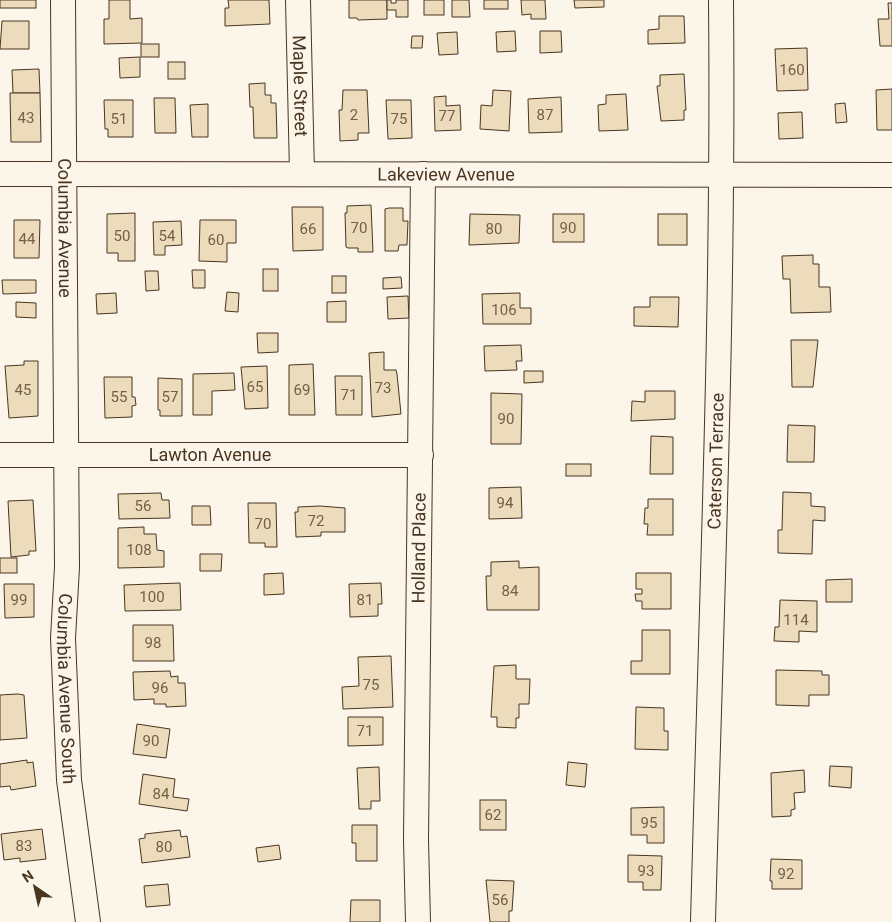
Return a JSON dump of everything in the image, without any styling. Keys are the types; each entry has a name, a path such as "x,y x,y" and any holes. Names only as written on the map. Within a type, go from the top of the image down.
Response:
{"street":[{"name":"Columbia Avenue","path":"63,0 66,454"},
{"name":"Maple Street","path":"298,0 302,173"},
{"name":"Caterson Terrace","path":"703,922 714,489 720,346 723,174 721,0"},
{"name":"Lakeview Avenue","path":"0,174 892,175"},
{"name":"Holland Place","path":"418,922 416,840 423,174"},
{"name":"Columbia Avenue South","path":"66,454 67,567 62,638 69,780 88,922"},
{"name":"Lawton Avenue","path":"0,455 421,455"}],"building":[{"path":"0,0 36,0 36,8 0,8"},
{"path":"109,0 130,0 130,19 142,18 142,43 104,44 104,19 109,19"},
{"path":"228,0 269,0 270,24 225,26 225,8 229,8"},
{"path":"349,0 387,0 387,19 358,20 357,18 349,18"},
{"path":"387,0 391,0 391,3 396,3 396,0 408,0 408,17 396,17 396,10 387,10"},
{"path":"424,0 444,0 444,15 424,15"},
{"path":"452,0 469,0 470,17 452,17"},
{"path":"484,0 508,0 508,9 484,9"},
{"path":"521,0 545,0 546,19 531,19 531,14 522,15"},
{"path":"574,0 604,0 604,7 575,8"},
{"path":"888,3 892,3 892,46 880,46 878,19 889,19"},
{"path":"659,16 684,16 685,43 648,44 648,30 659,29"},
{"path":"2,21 29,21 29,49 0,49"},
{"path":"515,31 516,51 497,52 496,32"},
{"path":"540,31 561,31 562,52 540,53"},
{"path":"457,32 458,54 439,55 437,33"},
{"path":"412,36 423,36 422,48 411,48"},
{"path":"141,44 159,44 159,57 141,57"},
{"path":"807,48 808,90 777,91 775,49"},
{"path":"140,57 140,77 120,78 119,58"},
{"path":"168,62 185,62 185,79 168,79"},
{"path":"39,69 40,93 13,93 12,70"},
{"path":"684,74 686,110 684,110 684,120 661,121 657,86 660,86 660,75"},
{"path":"265,83 265,95 271,95 271,103 276,103 277,138 254,138 253,107 250,107 249,84"},
{"path":"892,89 892,130 877,130 876,90"},
{"path":"343,90 367,90 369,133 358,133 358,140 340,141 339,110 342,110"},
{"path":"493,90 511,91 509,131 480,129 481,105 492,106"},
{"path":"10,93 40,93 41,142 11,142"},
{"path":"626,94 628,130 599,131 598,105 606,104 606,95"},
{"path":"446,96 446,106 460,105 461,130 435,131 434,97"},
{"path":"561,97 562,132 529,133 528,99"},
{"path":"154,98 175,98 176,133 155,133"},
{"path":"104,100 133,100 133,137 108,137 108,129 105,129"},
{"path":"386,100 411,100 412,138 388,139"},
{"path":"845,103 847,122 836,123 835,104"},
{"path":"208,104 208,137 192,137 190,105"},
{"path":"802,112 803,138 779,139 778,113"},
{"path":"371,205 373,252 358,252 358,248 346,247 345,213 347,213 347,206"},
{"path":"292,207 323,207 323,250 293,251"},
{"path":"403,208 403,221 408,221 407,245 399,245 398,251 385,251 385,209"},
{"path":"135,213 135,261 118,261 118,253 107,253 107,214"},
{"path":"470,214 520,215 519,243 469,245"},
{"path":"553,214 584,214 584,242 553,242"},
{"path":"658,214 687,214 687,245 658,245"},
{"path":"14,220 40,220 39,258 14,258"},
{"path":"200,220 236,220 236,243 227,243 227,262 199,261"},
{"path":"181,221 182,245 165,246 165,255 154,255 153,222"},
{"path":"813,255 813,264 819,264 819,287 830,287 831,312 791,313 790,279 783,279 782,256"},
{"path":"263,269 278,269 278,291 263,291"},
{"path":"192,270 205,270 205,288 193,288"},
{"path":"145,271 158,271 159,290 146,291"},
{"path":"332,276 346,276 346,293 332,293"},
{"path":"401,277 402,288 383,289 383,278"},
{"path":"2,280 36,280 36,293 3,294"},
{"path":"227,292 239,293 238,312 225,311"},
{"path":"116,293 117,313 97,314 96,294"},
{"path":"520,293 520,308 531,308 531,324 483,324 482,294"},
{"path":"408,296 409,318 388,319 387,297"},
{"path":"650,297 679,297 678,327 634,326 634,307 650,307"},
{"path":"346,301 346,322 327,322 327,302"},
{"path":"16,302 36,303 36,318 16,317"},
{"path":"257,333 278,333 278,352 258,353"},
{"path":"791,340 818,340 813,387 792,387"},
{"path":"521,345 522,361 516,361 517,370 485,371 484,346"},
{"path":"384,352 384,370 396,370 401,414 372,417 369,353"},
{"path":"24,361 38,361 38,416 9,418 5,366 24,365"},
{"path":"313,364 315,415 289,415 289,365"},
{"path":"267,366 268,408 245,409 241,367"},
{"path":"524,371 543,371 543,382 524,383"},
{"path":"234,373 235,390 212,391 212,415 193,415 193,374"},
{"path":"335,376 362,376 362,415 336,415"},
{"path":"104,377 132,377 132,397 135,397 136,405 132,406 132,417 105,418"},
{"path":"158,378 182,379 182,416 160,416 160,410 158,410"},
{"path":"645,391 675,391 675,419 631,421 632,401 645,402"},
{"path":"491,393 522,394 521,444 491,444"},
{"path":"788,425 815,426 814,462 787,462"},
{"path":"651,436 673,437 673,474 650,474"},
{"path":"566,464 591,464 591,476 566,476"},
{"path":"521,487 522,518 489,519 489,488"},
{"path":"783,492 811,493 811,506 825,507 825,521 813,520 812,554 778,553 778,530 782,530"},
{"path":"161,493 162,500 169,500 170,518 119,519 118,494"},
{"path":"648,499 673,499 673,535 647,535 648,524 644,524 645,508 648,508"},
{"path":"33,500 36,551 29,551 29,555 11,557 8,501"},
{"path":"248,503 276,503 277,547 265,547 265,543 249,543"},
{"path":"192,506 210,506 211,525 192,525"},
{"path":"298,507 345,508 345,532 321,532 321,536 296,537 295,512 298,512"},
{"path":"144,527 144,534 156,534 157,550 164,551 164,567 118,568 118,528"},
{"path":"200,554 222,554 221,571 200,571"},
{"path":"0,558 17,558 17,573 0,573"},
{"path":"519,561 519,568 539,567 539,610 487,610 486,576 491,576 491,562"},
{"path":"283,573 284,594 264,595 264,574"},
{"path":"636,573 671,573 671,609 642,609 642,601 636,601 635,594 642,594 642,589 636,589"},
{"path":"852,579 852,602 826,602 826,580"},
{"path":"180,583 181,610 125,611 124,585"},
{"path":"381,583 382,604 378,604 378,616 350,617 349,584"},
{"path":"4,584 34,584 34,617 5,618"},
{"path":"780,600 817,601 817,632 799,631 799,642 774,641 775,627 779,627"},
{"path":"133,625 173,625 174,661 133,661"},
{"path":"642,630 670,630 670,674 631,674 631,661 642,661"},
{"path":"391,656 393,707 343,709 342,687 359,686 358,657"},
{"path":"516,665 516,679 530,679 529,704 519,704 519,718 516,718 516,728 497,727 497,717 491,717 494,666"},
{"path":"776,670 822,671 822,675 829,675 829,695 809,695 809,706 776,705"},
{"path":"170,671 171,677 178,676 178,683 185,683 186,706 166,707 166,704 154,704 154,699 134,700 133,672"},
{"path":"0,695 24,695 27,738 0,740"},
{"path":"636,707 664,708 664,731 668,731 668,750 635,749"},
{"path":"348,717 383,717 383,745 348,746"},
{"path":"137,724 170,729 166,758 133,754"},
{"path":"27,760 27,763 33,762 36,786 11,790 10,786 0,787 0,764"},
{"path":"568,762 587,764 585,787 566,785"},
{"path":"830,766 852,767 851,788 829,786"},
{"path":"379,767 380,801 371,801 371,809 359,809 357,768"},
{"path":"804,770 805,792 794,793 795,809 791,810 791,816 772,817 771,773"},
{"path":"143,774 175,779 173,797 189,799 187,811 139,804"},
{"path":"480,800 506,800 506,830 480,830"},
{"path":"664,807 664,843 647,843 647,835 631,835 631,808"},
{"path":"352,825 377,825 377,861 356,861 356,843 352,843"},
{"path":"42,829 46,859 20,862 20,858 4,860 1,834"},
{"path":"180,830 181,837 187,836 190,857 142,863 139,839 145,838 145,834"},
{"path":"279,845 281,859 258,862 256,848"},
{"path":"628,855 662,856 661,890 643,890 643,882 628,882"},
{"path":"771,859 802,860 802,889 772,889 772,881 770,881"},
{"path":"486,880 514,881 512,911 509,911 509,922 490,922"},
{"path":"168,884 170,905 146,907 144,886"},
{"path":"351,900 380,900 380,922 350,922"}]}
